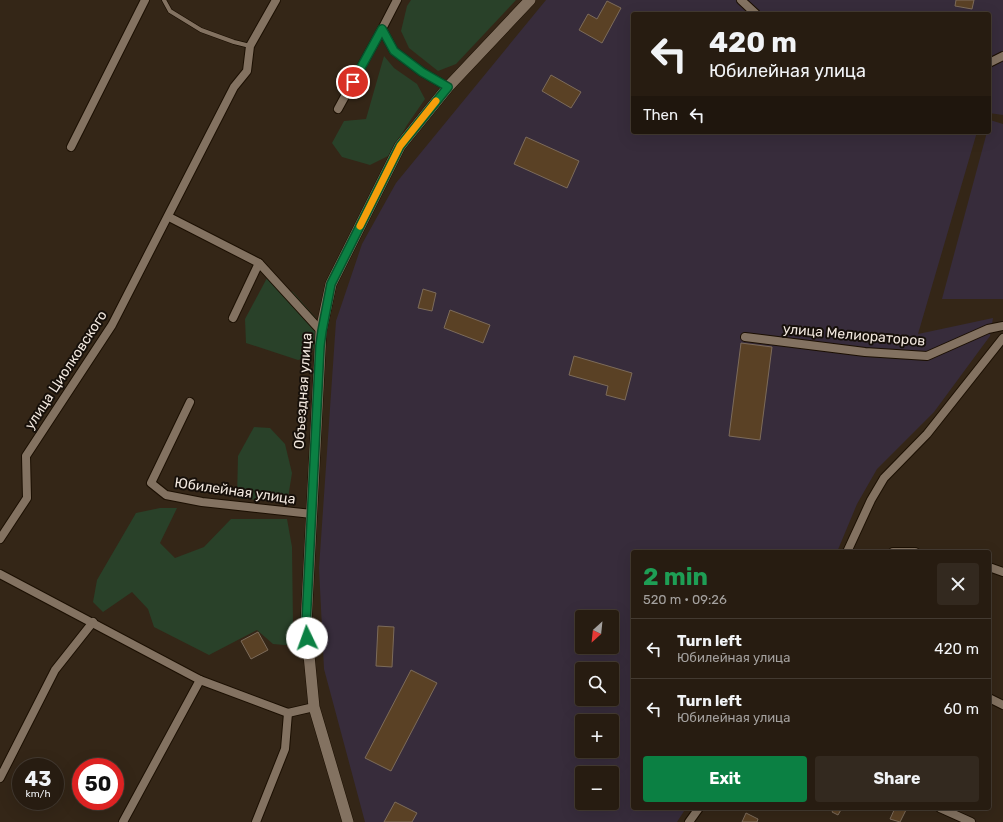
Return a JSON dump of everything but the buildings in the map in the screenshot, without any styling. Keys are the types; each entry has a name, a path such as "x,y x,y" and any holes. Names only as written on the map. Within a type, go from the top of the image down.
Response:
{"main road":[{"name":"Объездная улица","path":"348,822 314,707 306,624 322,331 331,284 400,146 448,87 530,0"}],"street":[{"path":"71,147 145,0"},
{"name":"улица Циолковского","path":"0,539 27,498 26,456 112,325 169,217 234,87 247,71 250,46 276,0"},
{"path":"338,109 397,0"},
{"path":"741,0 754,12"},
{"path":"382,29 394,51 422,72 448,87"},
{"path":"991,62 1003,56"},
{"path":"169,217 258,263 322,331"},
{"path":"234,318 258,263"},
{"name":"улица Мелиораторов","path":"746,337 866,352 927,356 988,329 1003,326"},
{"path":"848,550 871,500 884,478 927,434 1003,338"},
{"name":"Юбилейная улица","path":"190,402 151,483 166,495 202,502 312,514"},
{"path":"991,568 1003,572"},
{"path":"0,574 200,680 288,713 314,707"},
{"path":"0,778 55,670 93,622"},
{"path":"123,822 200,680"},
{"path":"991,699 1003,705"},
{"path":"256,822 285,749 288,713"},
{"path":"689,822 698,810"},
{"path":"944,810 970,822"}],"lane":[{"path":"164,0 170,11 201,30 250,46"}],"shaded area":[{"path":"546,0 1003,0 1003,115 991,113 991,12 631,12 631,134 976,134 918,334 993,318 990,336 934,412 877,469 857,504 838,550 631,550 631,810 685,810 677,822 365,822 324,669 319,568 336,321 362,244 396,183"},
{"path":"991,120 1003,124 1003,299 942,299 986,134 991,134"}],"green space":[{"path":"411,0 516,0 456,64 438,71 409,48 401,31 407,6"},
{"path":"384,56 394,68 417,84 425,99 407,125 390,155 370,165 342,157 332,143 344,121 366,119"},
{"path":"267,278 293,292 316,318 317,342 309,357 298,360 246,343 245,319"},
{"path":"254,427 270,428 285,444 292,473 288,498 272,501 237,498 238,456"},
{"path":"160,508 177,508 160,543 175,558 204,547 231,519 287,519 292,547 293,625 296,646 273,644 257,630 209,655 154,627 148,609 132,592 103,612 93,602 97,580 136,513"}],"slow traffic":[{"path":"360,226 400,146 436,101"}],"route":[{"path":"307,638 306,624 316,406 322,331 331,284 400,146 448,87 422,72 394,51 382,29 353,82"}]}
